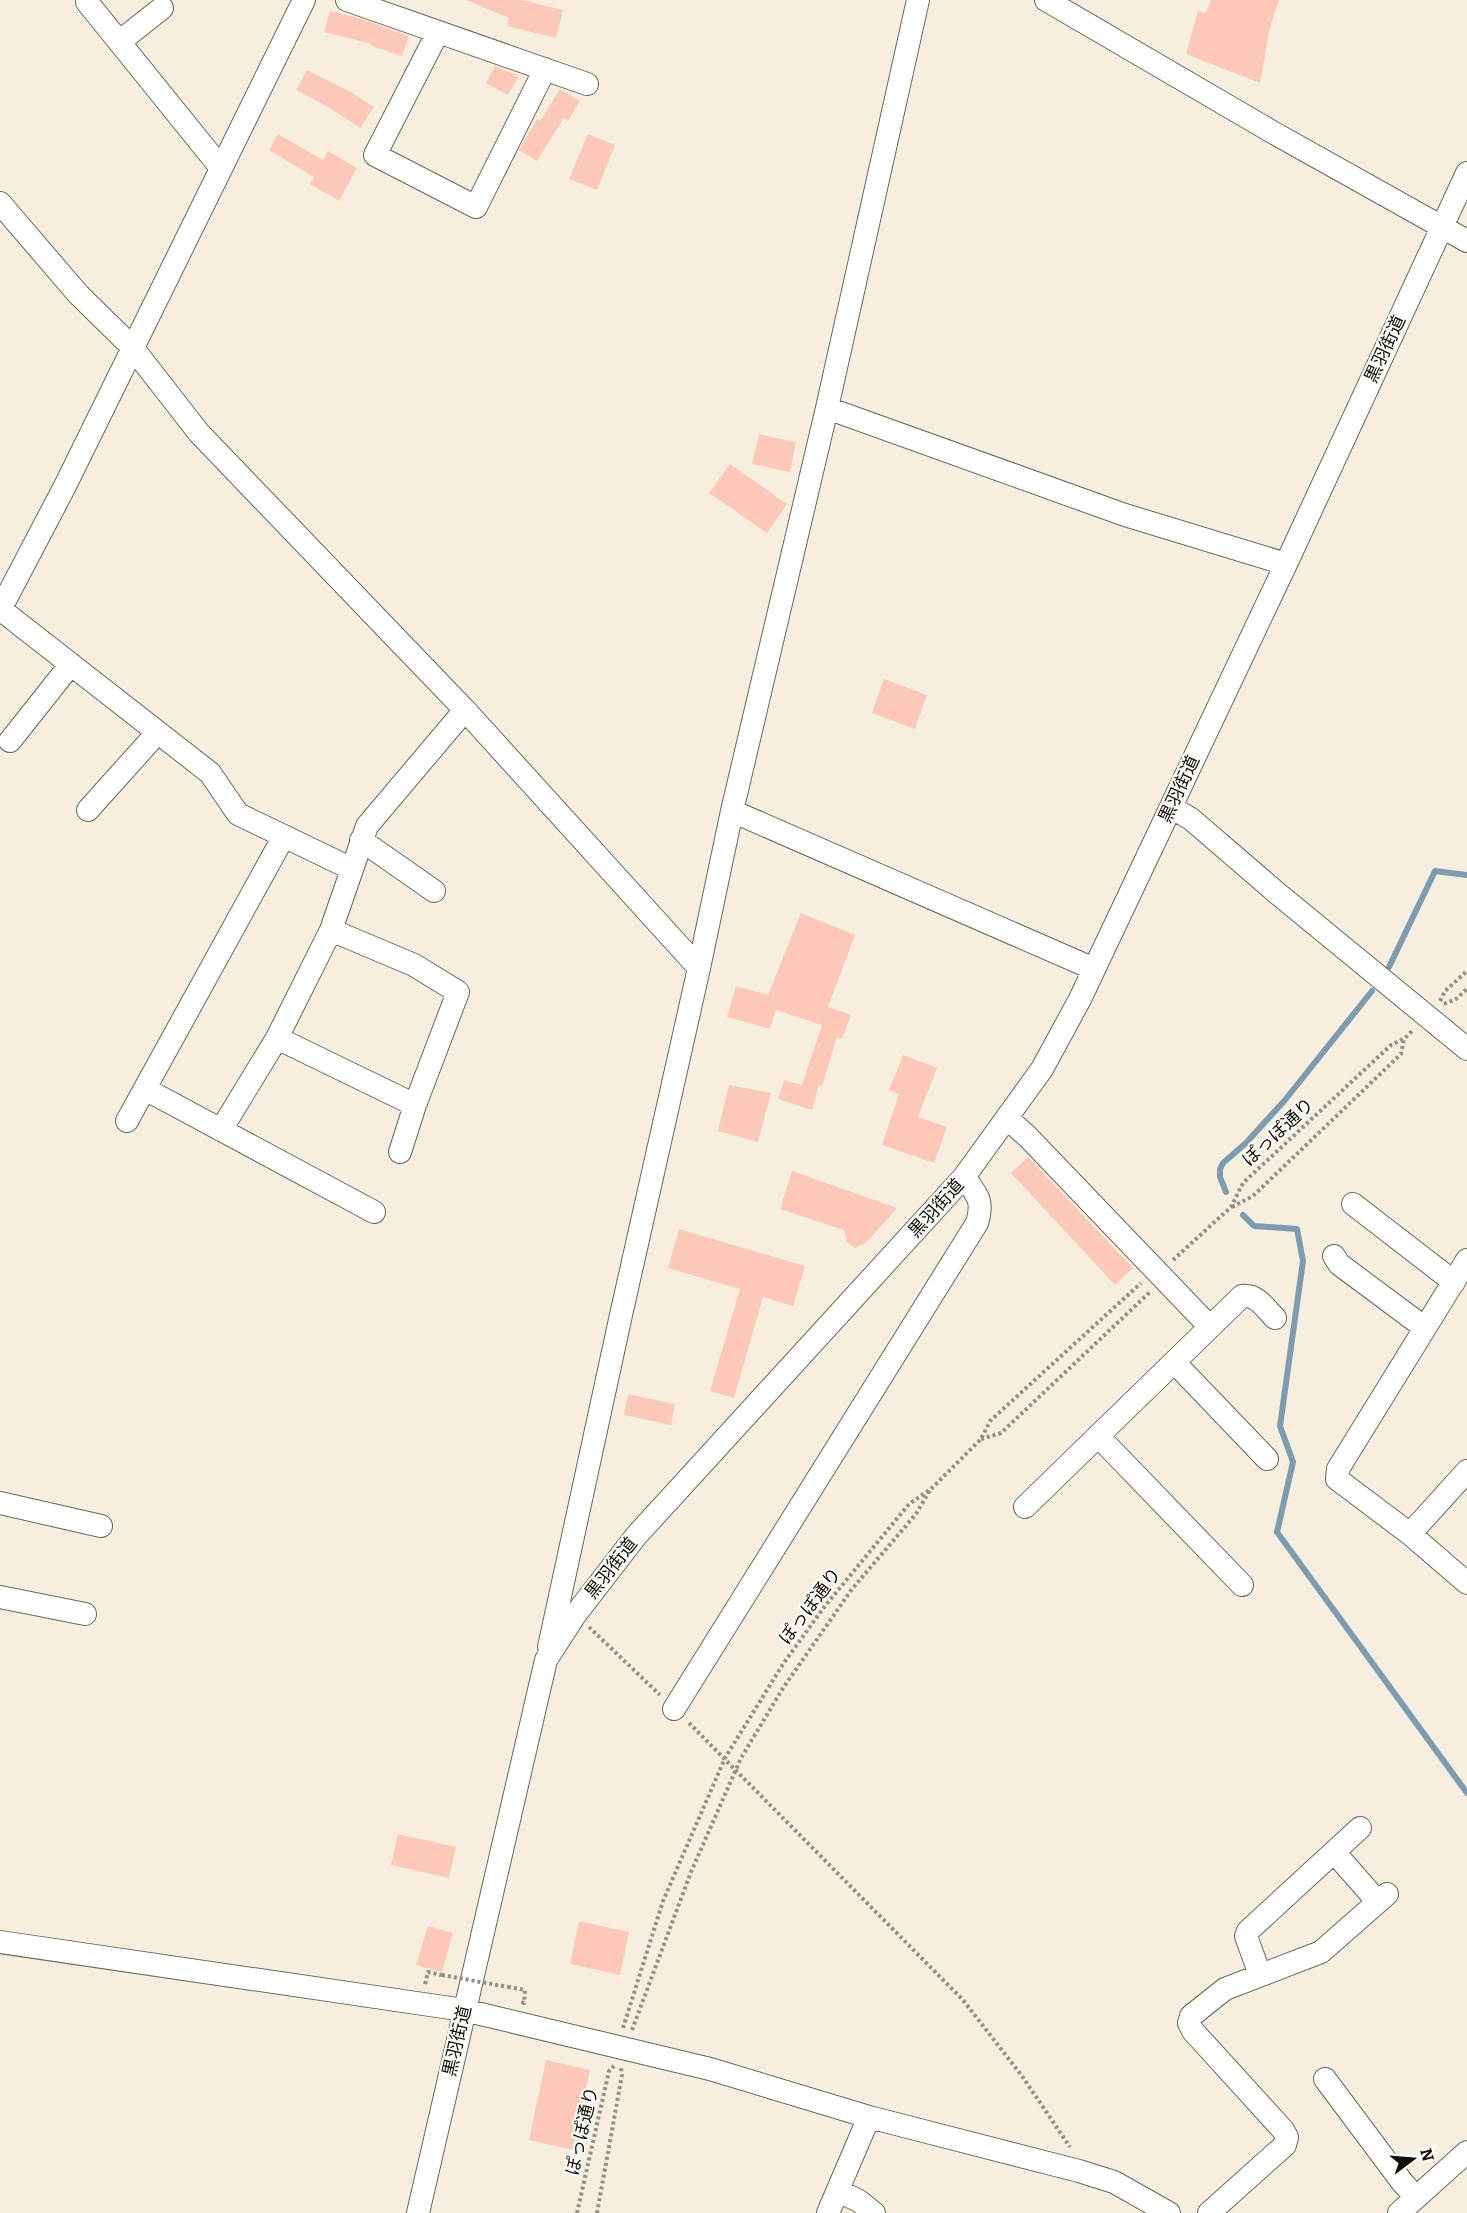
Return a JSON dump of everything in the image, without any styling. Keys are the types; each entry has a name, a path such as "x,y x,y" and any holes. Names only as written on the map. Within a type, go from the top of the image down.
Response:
{"street":[{"path":"89,0 87,2 220,168"},
{"path":"304,0 64,486 0,610 210,773 237,814 352,869"},
{"path":"347,0 587,84"},
{"path":"546,1660 732,811 918,0"},
{"path":"1046,0 1274,133 1467,241"},
{"path":"119,42 162,8"},
{"path":"438,32 375,155 476,207 545,69"},
{"name":"黒羽街道","path":"418,2213 546,1660 575,1614 636,1536 964,1177 1042,1069 1094,969 1171,807 1467,173"},
{"path":"0,203 78,294 132,347 199,433 465,710 699,968"},
{"path":"826,408 1125,515 1286,564"},
{"path":"10,741 71,664"},
{"path":"221,1130 277,1038 331,930 366,826 465,710"},
{"path":"88,810 158,732"},
{"path":"1171,807 1191,819 1277,893 1467,1048"},
{"path":"732,811 1094,969"},
{"path":"127,1121 284,836"},
{"path":"362,840 434,891"},
{"path":"331,930 414,965 458,992 415,1105 400,1152"},
{"path":"277,1038 415,1105"},
{"path":"145,1089 374,1212"},
{"path":"1008,1119 1028,1137 1210,1327"},
{"path":"675,1709 977,1223 981,1209 977,1196 964,1177"},
{"path":"1353,1204 1454,1281"},
{"path":"1334,1256 1339,1264 1425,1328"},
{"path":"1467,1260 1338,1468 1337,1479 1410,1534 1467,1583"},
{"path":"1025,1508 1242,1296 1255,1297 1275,1318"},
{"path":"1175,1363 1267,1459"},
{"path":"1098,1436 1242,1585"},
{"path":"1410,1534 1467,1471"},
{"path":"0,1503 101,1526"},
{"path":"0,1597 85,1614"},
{"path":"1260,1975 1246,1936 1248,1931 1360,1828"},
{"path":"1209,2213 1285,2145 1287,2137 1193,2031 1189,2023 1191,2016 1225,1989 1321,1952 1382,1898 1334,1852"},
{"path":"0,1942 464,2010 710,2069 869,2117 1079,2171 1114,2182 1136,2204 1169,2213"},
{"path":"1325,2079 1402,2182 1416,2197"},
{"path":"828,2213 869,2117"},
{"path":"1399,2213 1464,2160"},
{"path":"838,2191 859,2201 874,2213"}],"path":[{"path":"1467,970 1445,991 1438,1006 1456,999 1467,989"},
{"name":"ぽっぽ通り","path":"1166,1267 1231,1207 1243,1183 1391,1045 1405,1038 1418,1026"},
{"path":"1231,1207 1253,1196 1401,1054 1405,1038"},
{"name":"ぽっぽ通り","path":"735,1768 691,1872 633,2029 626,2033 622,2025 663,1901 725,1758 783,1664 825,1606 909,1504 931,1489 981,1439 990,1421 1141,1283 1152,1281"},
{"path":"981,1439 1001,1433 1153,1289"},
{"path":"735,1768 783,1688 852,1589 916,1514 931,1489"},
{"path":"575,1614 725,1758 937,1973 984,2025 1022,2076 1072,2150 1079,2171"},
{"path":"432,1986 424,1984 428,1972 525,1990 524,2003 515,2001"},
{"name":"ぽっぽ通り","path":"577,2213 609,2071 620,2058 622,2075 597,2213"}],"building":[{"path":"466,0 522,0 563,10 556,38 507,26 509,18"},
{"path":"1211,0 1279,0 1270,27 1260,83 1186,54 1198,11 1206,13"},
{"path":"330,11 362,19 409,36 402,56 372,46 372,44 324,32"},
{"path":"495,66 519,76 508,95 486,83"},
{"path":"307,70 351,92 374,107 360,128 330,108 296,90"},
{"path":"560,89 580,101 568,121 564,118 537,161 519,150 537,119 540,121"},
{"path":"278,134 323,160 328,151 357,168 339,201 310,184 314,177 269,150"},
{"path":"588,134 615,145 597,190 569,179"},
{"path":"759,434 796,442 790,472 752,464"},
{"path":"730,464 787,504 767,533 709,493"},
{"path":"884,679 927,695 915,729 872,713"},
{"path":"801,913 855,935 828,1007 851,1015 842,1039 837,1037 812,1110 778,1099 784,1080 802,1085 822,1025 776,1010 770,1029 727,1017 736,986 768,995"},
{"path":"903,1055 937,1068 918,1117 947,1127 934,1163 882,1145 899,1094 889,1090"},
{"path":"729,1085 771,1093 758,1142 718,1131"},
{"path":"1028,1157 1133,1268 1115,1285 1011,1173"},
{"path":"792,1171 897,1208 867,1242 855,1248 847,1242 844,1230 780,1209"},
{"path":"679,1229 805,1266 793,1306 763,1297 734,1398 710,1391 740,1289 668,1268"},
{"path":"628,1394 675,1404 671,1425 624,1415"},
{"path":"398,1834 456,1847 449,1878 391,1865"},
{"path":"579,1921 629,1932 620,1975 570,1964"},
{"path":"428,1926 453,1933 442,1972 416,1965"},
{"path":"546,2060 590,2070 573,2150 529,2140"}],"waterway":[{"path":"1389,967 1435,871 1467,875"},
{"path":"1226,1192 1220,1177 1223,1163 1246,1143 1285,1100 1372,991"},
{"path":"1243,1215 1254,1226 1297,1229 1303,1261 1280,1426 1293,1462 1277,1532 1467,1793"}]}
